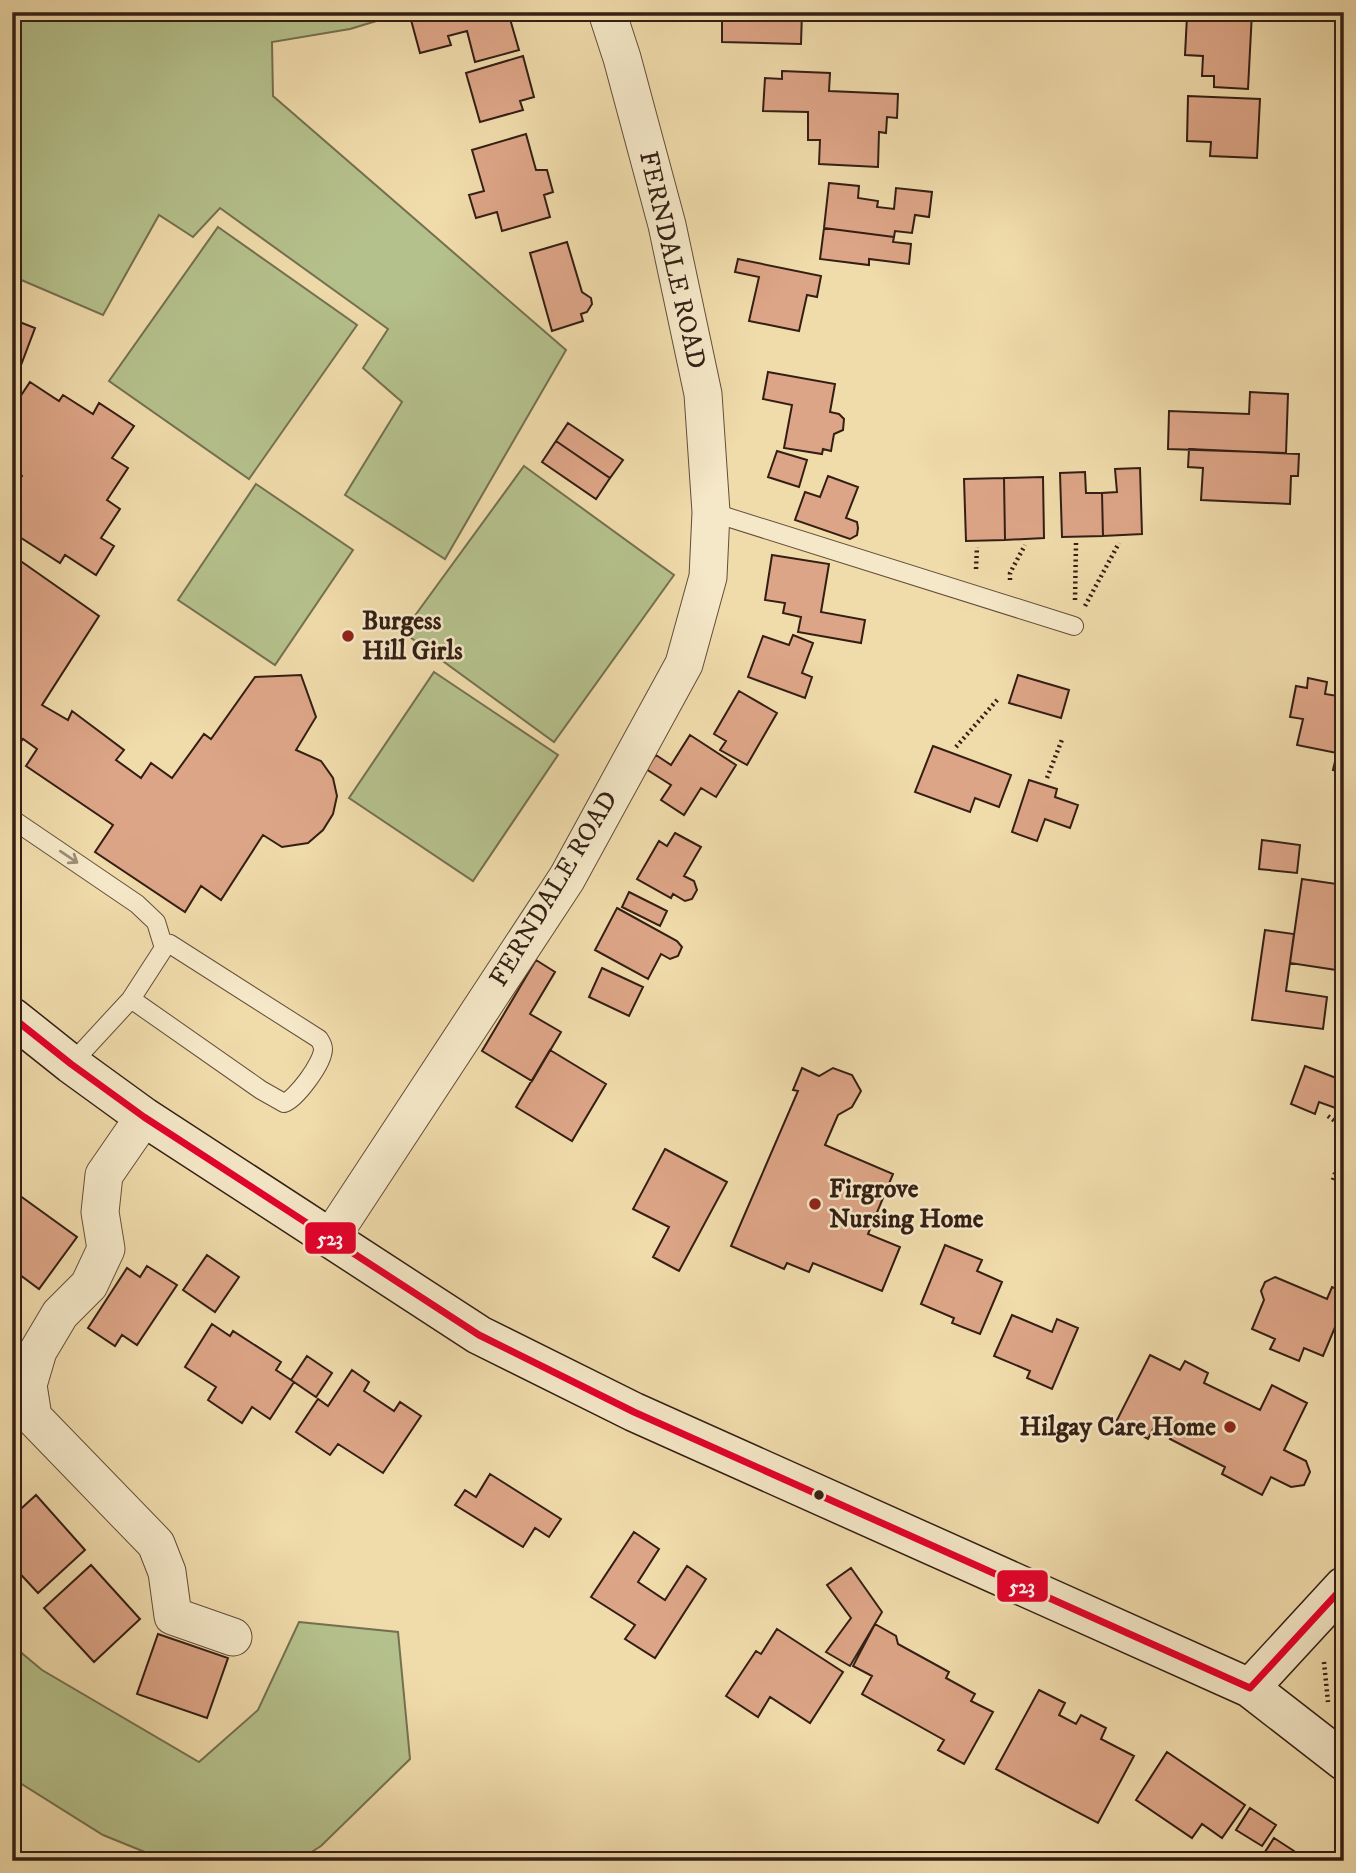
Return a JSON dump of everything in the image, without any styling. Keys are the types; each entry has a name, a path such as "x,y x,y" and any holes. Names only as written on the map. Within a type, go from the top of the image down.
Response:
{"main road":[{"path":"12,1017 144,1117 479,1335 634,1412 1250,1688 1338,1757"},
{"path":"1250,1688 1331,1599"}],"street":[{"name":"FERNDALE ROAD","path":"330,1239 567,878 684,664 708,577 711,512 703,394 667,225 607,12"},
{"path":"144,1117 104,1175 100,1212 106,1249 89,1285 60,1314 38,1351 28,1385 33,1417 156,1545 167,1572 173,1616 233,1637"}],"lane":[{"path":"711,512 1074,626"},
{"path":"12,819 137,904 156,922 164,948"},
{"path":"71,1064 131,999 164,948 170,944 319,1039 323,1052 316,1068 287,1104 278,1101 131,999"}],"path":[{"path":"1074,626 1076,543"},
{"path":"1074,626 1119,543"},
{"path":"1011,606 1010,573 1025,545"},
{"path":"956,747 998,699"},
{"path":"1047,778 1063,737"},
{"path":"1328,1116 1344,1128"},
{"path":"1333,1180 1344,1143"},
{"path":"1331,1599 1338,1757"}],"green space":[{"path":"12,12 406,12 350,29 272,42 273,96 566,350 445,559 345,495 402,402 363,368 388,329 220,208 193,237 159,215 103,315 12,276"},
{"path":"218,227 357,325 249,479 109,381"},
{"path":"524,466 674,575 554,742 403,632"},
{"path":"256,484 353,550 275,665 178,600"},
{"path":"434,672 558,755 473,881 349,798"},
{"path":"299,1622 398,1632 410,1759 321,1846 297,1861 167,1861 103,1835 12,1778 12,1645 42,1670 199,1762 258,1710"}],"building":[{"path":"442,12 508,12 519,50 475,62 467,31 448,36 451,45 420,53 411,20"},
{"path":"722,12 802,12 801,44 722,42"},
{"path":"1201,12 1252,12 1248,89 1214,87 1214,76 1202,76 1203,56 1185,55 1187,16 1201,16"},
{"path":"523,56 534,97 520,101 523,110 480,122 466,73"},
{"path":"782,71 830,73 829,91 898,94 897,118 887,117 886,133 879,132 878,167 819,164 820,140 808,140 808,112 763,111 765,78 782,79"},
{"path":"1188,96 1260,99 1257,158 1210,156 1211,142 1187,141"},
{"path":"526,134 536,170 547,170 553,192 544,195 550,217 502,231 497,212 476,218 469,195 484,191 472,150"},
{"path":"829,183 859,186 858,198 878,201 877,207 894,209 896,188 932,192 929,217 915,215 912,233 895,231 894,237 824,228"},
{"path":"824,228 894,237 893,242 911,244 909,264 869,259 869,265 820,259"},
{"path":"567,242 582,292 591,298 592,304 587,312 581,314 583,321 552,331 530,253"},
{"path":"738,259 821,276 817,297 807,295 799,331 749,321 759,277 735,272"},
{"path":"12,319 35,328 12,389"},
{"path":"768,372 835,384 830,412 839,414 844,419 843,430 834,434 831,451 823,449 822,454 784,448 792,405 763,399"},
{"path":"30,382 59,401 63,395 93,414 99,403 134,426 112,458 128,468 107,500 120,509 101,538 114,546 96,575 65,555 60,563 12,532 12,491 22,476 12,469 12,423 15,419 12,418 12,409"},
{"path":"1250,392 1288,394 1286,453 1168,449 1169,411 1249,414"},
{"path":"568,423 623,460 610,478 556,441"},
{"path":"556,441 610,478 596,499 542,462"},
{"path":"1189,449 1299,454 1298,476 1291,476 1290,504 1201,500 1203,468 1188,467"},
{"path":"777,451 807,460 799,487 768,477"},
{"path":"1140,468 1142,534 1103,536 1102,493 1117,492 1115,469"},
{"path":"1085,472 1086,493 1102,493 1103,536 1062,537 1060,473"},
{"path":"828,476 858,487 846,518 857,522 857,535 850,539 795,520 805,492 820,497"},
{"path":"1043,477 1044,538 1005,540 1004,478"},
{"path":"1004,478 1005,540 966,541 964,479"},
{"path":"12,555 99,616 42,705 68,720 72,711 124,750 116,760 141,778 151,763 172,778 204,734 211,739 255,677 301,675 316,717 296,750 321,761 333,778 337,796 333,814 323,830 308,843 282,847 263,835 221,900 201,886 185,912 95,852 113,825 26,766 37,749 23,739 12,754"},
{"path":"772,555 829,564 821,612 865,620 861,643 798,632 801,617 783,613 785,603 765,600"},
{"path":"793,635 813,643 802,673 812,677 805,698 748,677 763,636 789,645"},
{"path":"1018,675 1069,690 1061,718 1009,703"},
{"path":"1308,678 1327,682 1325,694 1344,697 1344,773 1333,770 1337,753 1297,745 1303,719 1290,717 1296,686 1307,688"},
{"path":"739,691 777,713 747,765 720,750 726,741 714,734"},
{"path":"690,735 736,765 716,797 701,788 684,815 661,800 671,785 646,769 656,755 671,765"},
{"path":"933,746 1011,775 999,807 975,798 970,812 915,792"},
{"path":"1029,780 1057,789 1055,797 1078,805 1070,828 1045,819 1037,841 1012,832"},
{"path":"675,833 701,847 684,876 694,881 697,890 692,899 685,901 673,894 671,898 637,879 659,841 667,846"},
{"path":"1262,840 1300,845 1297,873 1259,869"},
{"path":"1302,879 1344,885 1343,971 1290,963"},
{"path":"629,892 667,911 660,926 622,907"},
{"path":"617,908 677,941 682,947 678,956 670,959 661,954 648,979 595,950"},
{"path":"1265,930 1294,934 1286,991 1327,997 1323,1029 1252,1020"},
{"path":"536,960 555,972 530,1014 561,1032 532,1081 482,1051"},
{"path":"602,968 643,987 629,1016 589,997"},
{"path":"550,1050 606,1084 572,1141 516,1107"},
{"path":"1305,1066 1344,1081 1344,1111 1319,1102 1315,1114 1291,1104"},
{"name":"Firgrove Nursing Home","path":"802,1068 819,1076 833,1068 852,1075 861,1091 852,1107 838,1115 825,1145 893,1174 868,1234 900,1247 882,1291 813,1263 809,1272 787,1263 784,1269 731,1246 798,1091 793,1090"},
{"path":"665,1149 727,1182 679,1271 653,1257 669,1227 633,1209"},
{"path":"12,1190 77,1237 39,1289 12,1269"},
{"path":"945,1245 982,1260 977,1271 1002,1282 980,1334 952,1323 954,1318 921,1304"},
{"path":"207,1255 239,1277 215,1312 183,1290"},
{"path":"147,1266 177,1285 137,1345 122,1335 115,1346 88,1328 127,1268 140,1277"},
{"path":"1275,1277 1327,1299 1332,1287 1344,1292 1344,1322 1338,1320 1323,1356 1304,1348 1299,1361 1270,1349 1275,1339 1252,1329 1264,1300 1261,1291 1265,1282"},
{"path":"1012,1315 1052,1332 1057,1319 1078,1328 1052,1389 1027,1378 1030,1371 994,1356"},
{"path":"212,1324 230,1336 233,1331 281,1362 276,1370 294,1382 270,1419 252,1407 242,1423 208,1400 216,1387 185,1367"},
{"name":"Hilgay Care Home","path":"1150,1355 1180,1370 1185,1361 1208,1373 1204,1383 1260,1410 1272,1385 1307,1403 1284,1450 1306,1461 1310,1472 1304,1485 1291,1487 1271,1477 1262,1495 1222,1474 1225,1467 1170,1439 1174,1432 1156,1423 1148,1439 1116,1422"},
{"path":"307,1356 332,1373 316,1397 291,1380"},
{"path":"352,1370 369,1382 364,1391 394,1411 400,1402 421,1416 383,1473 338,1444 330,1455 296,1432 318,1399 328,1406"},
{"path":"490,1474 561,1519 549,1537 535,1528 523,1547 455,1505 465,1490 476,1497"},
{"path":"36,1495 85,1550 38,1593 12,1565 12,1517"},
{"path":"634,1532 659,1549 638,1582 665,1600 687,1566 706,1579 655,1658 625,1639 635,1625 591,1597"},
{"path":"91,1565 140,1619 94,1662 44,1608"},
{"path":"851,1568 882,1612 850,1666 826,1652 851,1618 827,1585"},
{"path":"875,1624 896,1636 898,1644 949,1672 946,1678 975,1694 971,1701 993,1712 964,1764 938,1750 944,1740 862,1694 872,1676 853,1666"},
{"path":"777,1629 843,1672 810,1723 770,1697 758,1717 726,1696 756,1651 761,1654"},
{"path":"158,1634 228,1658 207,1718 137,1694"},
{"path":"1039,1690 1065,1703 1059,1715 1076,1724 1081,1715 1106,1728 1101,1739 1134,1756 1098,1823 996,1769"},
{"path":"1167,1752 1245,1805 1222,1838 1202,1824 1192,1838 1136,1800"},
{"path":"1250,1808 1276,1825 1262,1846 1236,1830"},
{"path":"1274,1838 1294,1851 1288,1861 1259,1861"}],"transit line":[{"name":"523","path":"12,1017 144,1117 479,1335 634,1412 1250,1688 1344,1586"}],"place":[{"name":"Burgess Hill Girls","path":"348,636"},
{"name":"Firgrove Nursing Home","path":"815,1204"},
{"name":"Hilgay Care Home","path":"1230,1427"}]}
